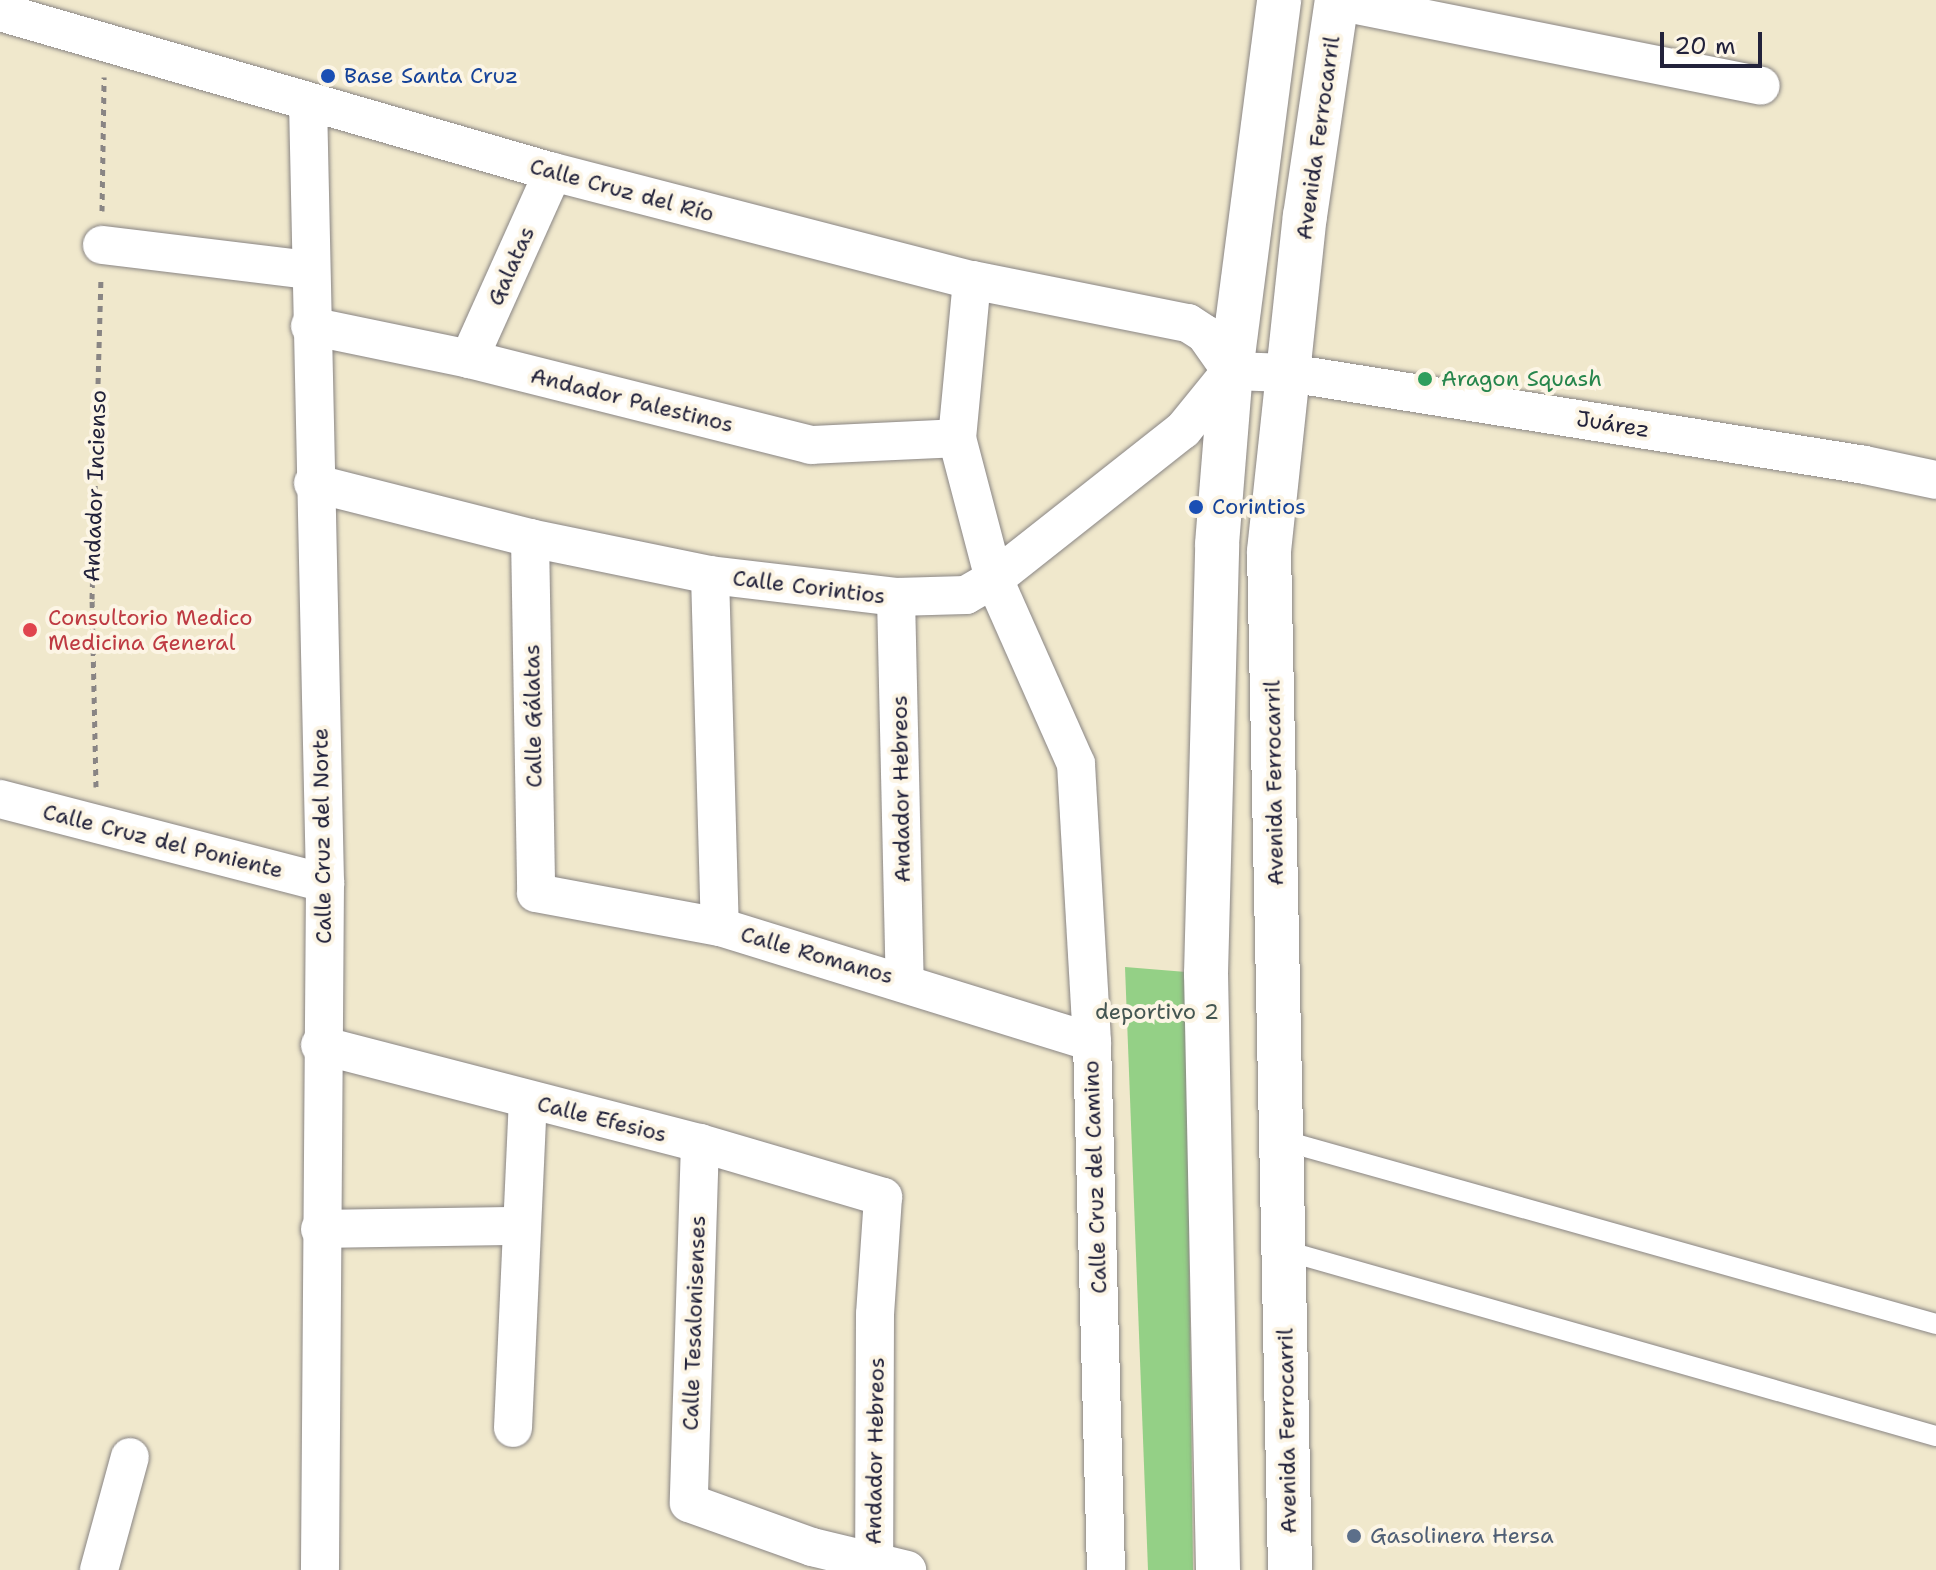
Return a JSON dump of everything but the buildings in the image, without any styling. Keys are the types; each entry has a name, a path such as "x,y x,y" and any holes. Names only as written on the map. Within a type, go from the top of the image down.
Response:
{"main road":[{"path":"1218,1570 1206,974 1217,544 1231,371 1279,0"},
{"name":"Avenida Ferrocarril","path":"1290,1570 1269,551 1305,216 1337,1"}],"street":[{"path":"1337,1 1761,86"},
{"name":"Calle Cruz del Río","path":"0,12 553,172 972,280 1188,323 1205,334 1231,371"},
{"name":"Calle Cruz del Norte","path":"308,102 313,483 325,883 320,1045 320,1570"},
{"name":"Galatas","path":"469,359 553,172"},
{"path":"102,245 310,270"},
{"name":"Calle Cruz del Camino","path":"972,280 957,438 994,579 1076,764 1092,1042 1106,1570"},
{"name":"Andador Palestinos","path":"310,326 469,359 811,445 957,438"},
{"name":"Juárez","path":"1231,371 1289,373 1936,480"},
{"name":"Calle Corintios","path":"313,483 530,538 710,575 896,597 966,595 994,579 1183,430 1231,371"},
{"name":"Calle Gálatas","path":"530,538 536,893"},
{"path":"710,575 720,927"},
{"name":"Andador Hebreos","path":"896,597 905,981"},
{"name":"Calle Cruz del Poniente","path":"0,799 325,883"},
{"name":"Calle Romanos","path":"536,893 720,927 905,981 1092,1042"},
{"name":"Calle Efesios","path":"320,1045 528,1102 700,1143 883,1197"},
{"path":"513,1428 528,1102"},
{"name":"Calle Tesalonisenses","path":"700,1143 689,1503 812,1547 890,1566"},
{"name":"Andador Hebreos","path":"883,1197 875,1314 890,1566"},
{"path":"320,1229 522,1226"},
{"path":"99,1570 130,1457"}],"lane":[{"path":"1281,1140 1936,1324"},
{"path":"1283,1250 1936,1436"}],"path":[{"name":"Andador Incienso","path":"96,824 92,599 105,42"}],"green space":[{"name":"deportivo 2","path":"1125,967 1186,972 1193,1570 1148,1570"}],"place":[{"name":"Base Santa Cruz","path":"328,76"},
{"name":"Aragon Squash","path":"1425,379"},
{"name":"Corintios","path":"1196,507"},
{"name":"Consultorio Medico Medicina General","path":"30,630"},
{"name":"Gasolinera Hersa","path":"1354,1536"}]}
